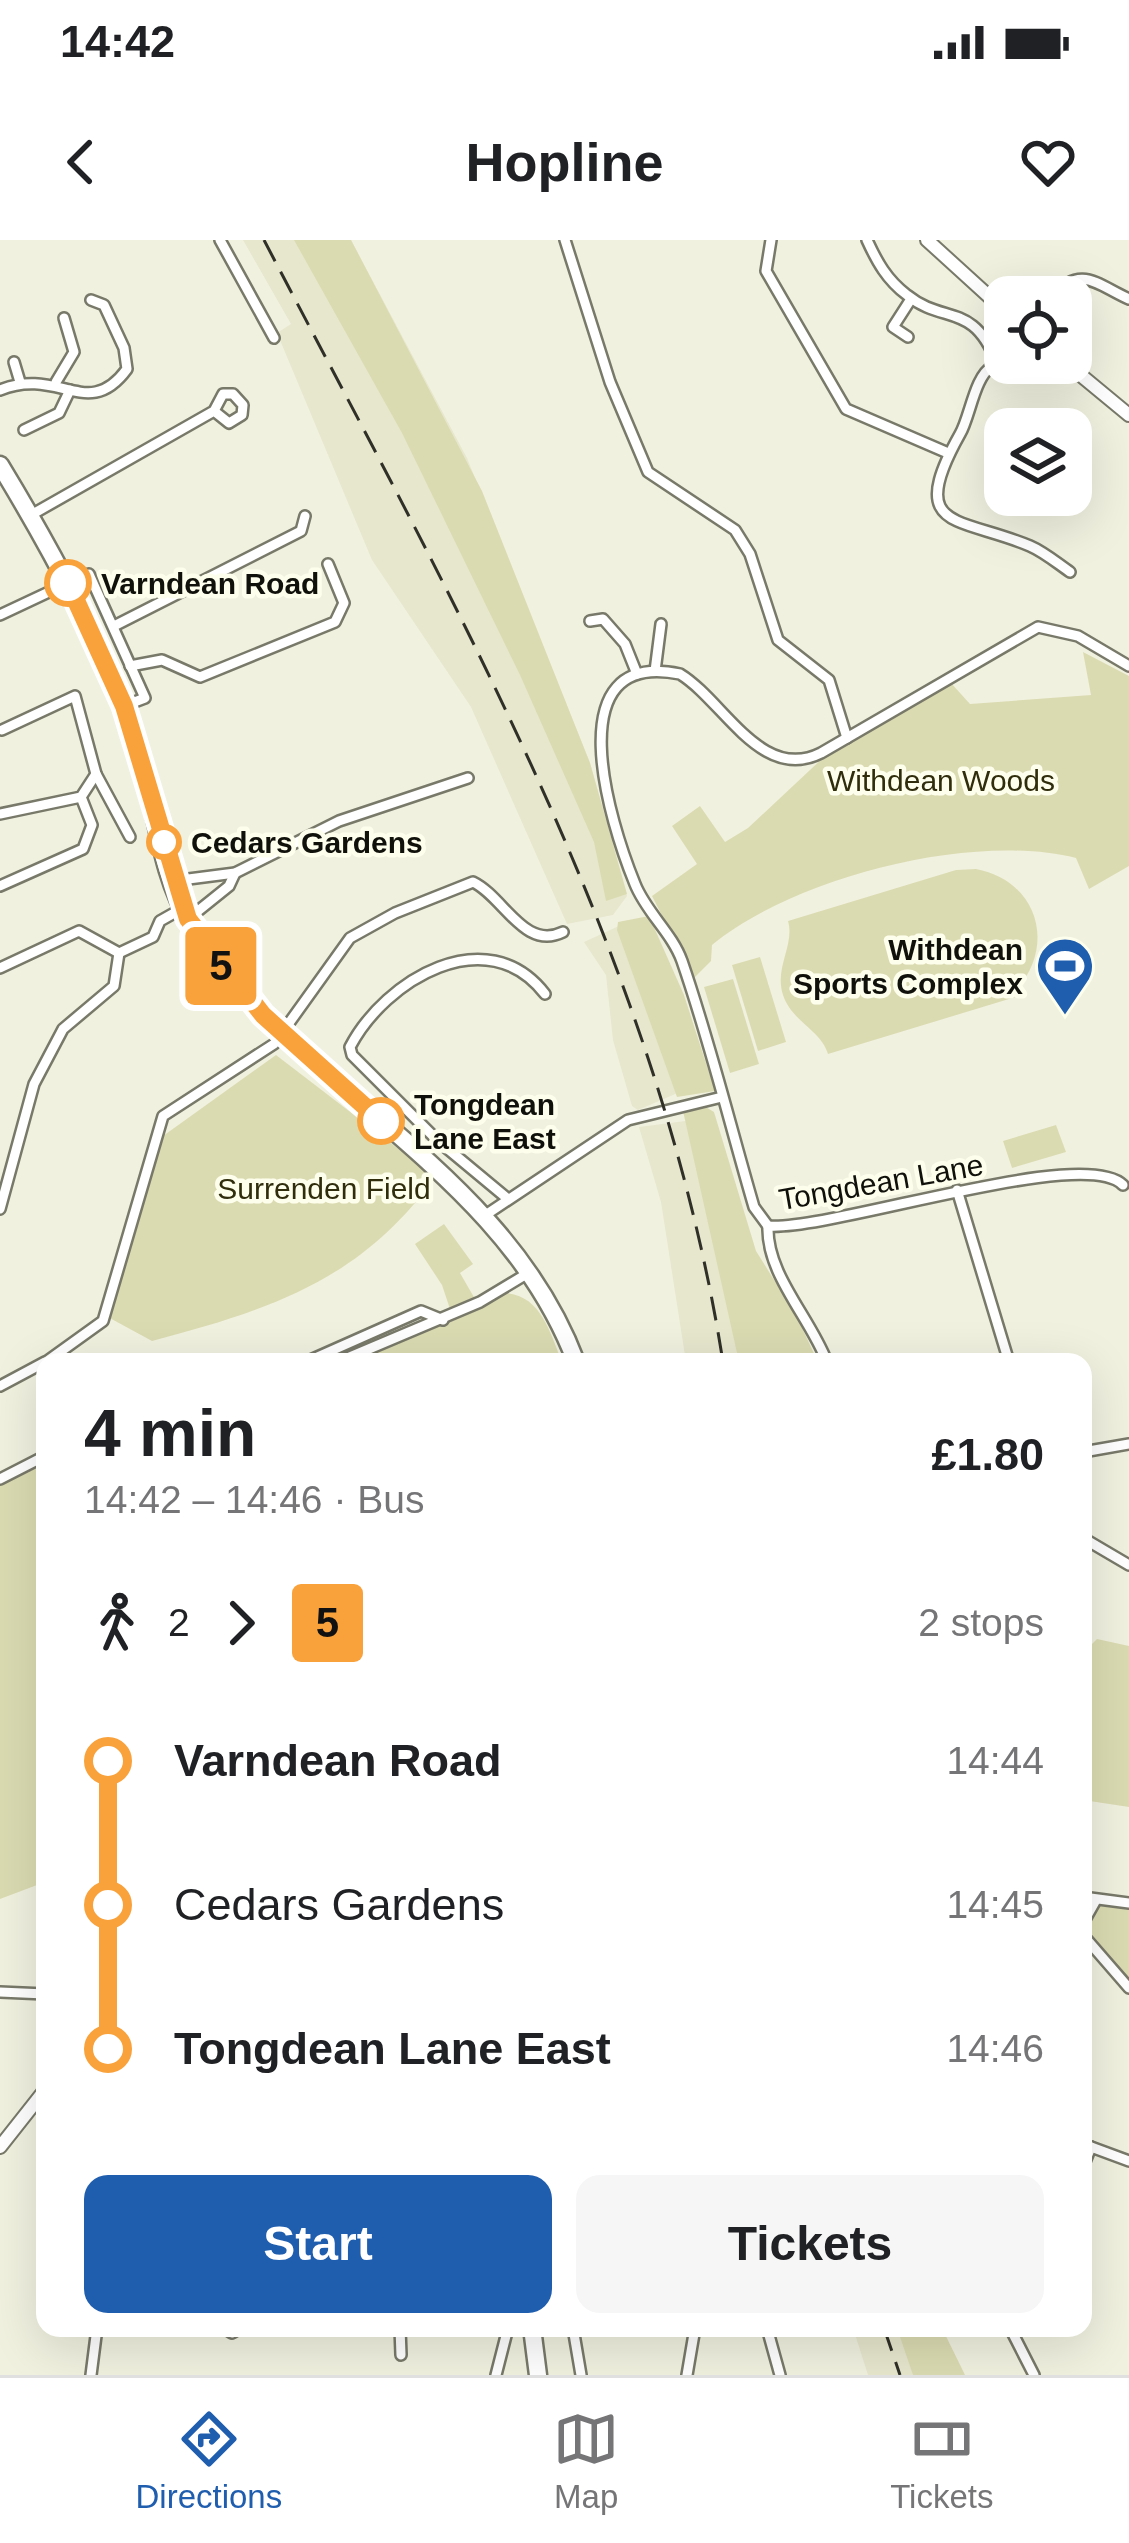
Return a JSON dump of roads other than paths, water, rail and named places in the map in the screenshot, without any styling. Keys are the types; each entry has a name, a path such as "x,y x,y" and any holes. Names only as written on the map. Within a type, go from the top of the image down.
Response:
{"highway":[{"path":"0,465 68,583 124,706 185,913 229,976 283,1035 348,1097 424,1153 487,1214 530,1271 571,1353"},
{"path":"533,2337 538,2375"}],"street":[{"path":"220,240 274,338"},
{"path":"565,240 610,382 648,472 735,530 750,554 778,640 829,680 847,738"},
{"path":"771,240 766,271 846,409 948,453"},
{"path":"867,240 883,272 911,299 958,314 984,341"},
{"path":"927,240 984,292"},
{"path":"1092,280 1129,299"},
{"path":"908,337 893,327 911,299"},
{"path":"0,390 20,382 56,382 95,396 112,388 127,369 124,348 104,305 91,300"},
{"path":"56,382 74,352 64,318"},
{"path":"14,362 20,382"},
{"path":"984,375 969,418 948,453 936,493 944,514 963,526 1031,547 1070,572"},
{"path":"1091,384 1129,415"},
{"path":"24,430 59,412 70,390"},
{"path":"31,515 214,411"},
{"path":"114,626 301,531 305,516"},
{"path":"130,666 162,660 200,677 335,622 344,603 328,563"},
{"path":"88,574 145,698 124,706"},
{"path":"0,616 68,583"},
{"path":"590,620 603,619 626,644 637,674 655,671 688,679 763,750 783,760 807,760 1038,627 1078,636 1129,666"},
{"path":"655,671 661,624"},
{"name":"Tongdean Lane","path":"637,674 607,699 598,739 635,886 680,956 754,1207 768,1226 957,1190 1103,1174 1126,1182"},
{"path":"2,730 75,696 96,774 130,837"},
{"path":"0,814 80,797 96,774"},
{"path":"173,880 235,874 339,821 468,778"},
{"path":"0,886 83,849 92,825 80,797"},
{"path":"119,953 153,937 160,921 185,913 229,886 235,874"},
{"path":"58,1353 103,1321 163,1117 283,1035 350,938 469,883 481,885 532,933 546,938 562,932"},
{"path":"0,968 79,931 119,953"},
{"path":"0,1209 34,1084 63,1029 114,986 119,953"},
{"path":"508,1199 412,1118 352,1055 350,1047 432,966 472,958 508,966 545,994"},
{"path":"487,1214 628,1120 723,1099"},
{"path":"1126,1182 1129,1199"},
{"path":"957,1190 1006,1353"},
{"path":"768,1226 772,1257 821,1353"},
{"path":"360,1353 443,1319 530,1271"},
{"path":"326,1353 421,1311 443,1319"},
{"path":"0,1386 36,1367"},
{"path":"1092,1450 1129,1444"},
{"path":"0,1479 36,1461"},
{"path":"1092,1543 1129,1565"},
{"path":"1092,1899 1129,1903"},
{"path":"1092,1907 1096,1900"},
{"path":"1092,1945 1129,1988"},
{"path":"0,1992 36,1994"},
{"path":"0,2147 36,2101"},
{"path":"1092,2147 1129,2161"},
{"path":"91,2375 96,2337"},
{"path":"400,2337 400,2355"},
{"path":"496,2375 506,2337"},
{"path":"575,2337 581,2375"},
{"path":"687,2375 693,2337"},
{"path":"769,2337 780,2375"},
{"path":"1015,2337 1034,2375"}],"railway":[{"path":"264,240 475,646 599,923 651,1066 693,1212 721,1353"},
{"path":"887,2337 900,2375"}],"place":[{"name":"Varndean Road","path":"68,583"},
{"name":"Cedars Gardens","path":"164,842"},
{"name":"Withdean Sports Complex","path":"1065,1017"},
{"name":"Tongdean Lane East","path":"381,1121"}],"park label":[{"name":"Withdean Woods","path":"941,780"},
{"name":"Surrenden Field","path":"324,1188"}]}
